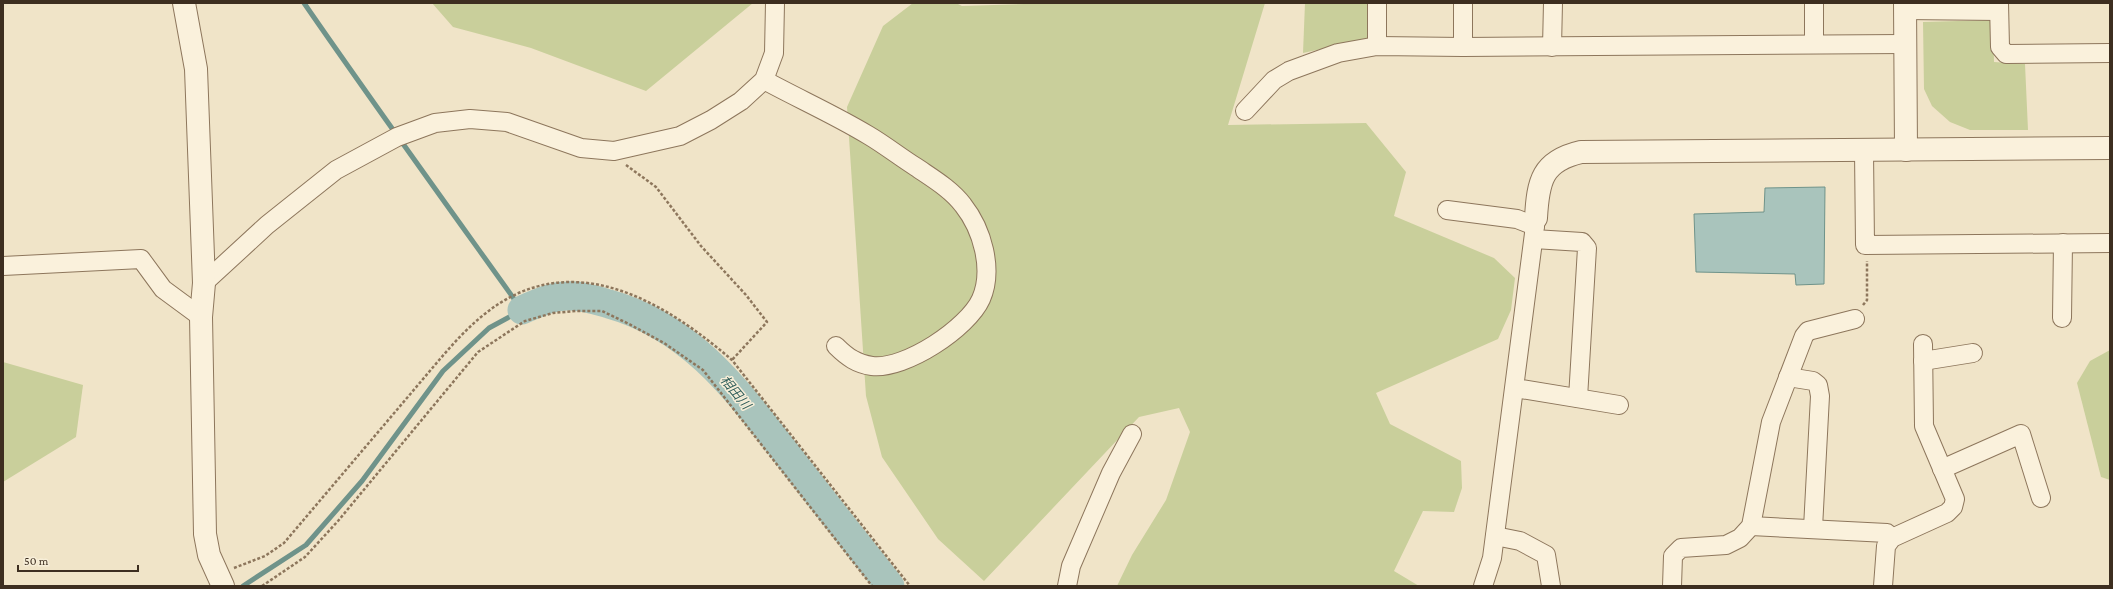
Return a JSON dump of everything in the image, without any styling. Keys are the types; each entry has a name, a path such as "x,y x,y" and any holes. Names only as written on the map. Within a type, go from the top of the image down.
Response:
{"street":[{"path":"184,3 196,69 204,284 201,318 205,534 209,556 220,581"},
{"path":"204,284 267,225 336,170 397,137 435,123 470,119 507,122 581,148 618,150 680,136 711,120 741,101 764,80 774,54 775,3"},
{"path":"1377,3 1377,46"},
{"path":"1463,47 1464,3"},
{"path":"1552,47 1553,3"},
{"path":"1814,3 1814,44"},
{"path":"1906,150 1905,7 1999,7 2000,47 2006,54 2110,53"},
{"path":"1245,111 1274,80 1289,71 1338,52 1377,46 1552,47 1906,44"},
{"path":"764,80 868,135 944,186 963,204 970,215 976,226 984,251 986,274 982,297 975,309 966,319 930,348 899,363 873,366 851,360 836,346"},
{"path":"1483,586 1492,558 1535,228 1537,193 1544,174 1563,156 1580,152 2110,148"},
{"path":"1864,151 1865,245 2110,243"},
{"path":"1447,210 1517,220 1535,228 1582,242 1587,248 1578,398"},
{"path":"2062,318 2063,243"},
{"path":"3,266 141,259 163,289 201,318"},
{"path":"1672,586 1673,556 1681,548 1726,545 1740,538 1751,526 1771,422 1804,336 1808,331 1855,319"},
{"path":"1883,586 1886,546 1892,538 1947,513 1953,507 1955,499 1924,426 1923,352 1973,353"},
{"path":"1788,377 1813,381 1818,385 1820,396 1813,528"},
{"path":"1515,388 1618,405"},
{"path":"1067,586 1071,566 1111,473 1132,434"},
{"path":"1942,469 2021,434 2041,498"},
{"path":"1751,526 1887,533 1892,538"},
{"path":"1495,536 1520,541 1546,556 1550,586"}],"path":[{"path":"618,150 627,166 656,187 701,246 746,294 767,322 732,360"},
{"path":"1855,319 1866,300 1868,245"},
{"path":"220,581 265,556 284,543 462,333 485,313 521,292 551,284 578,282 597,284 625,291 663,309 700,333 732,360 910,586"},
{"path":"262,586 305,557 333,527 478,352 525,321 553,313 576,311 602,311 664,343 703,370 872,586"}],"green space":[{"path":"432,3 753,3 646,91 531,48 453,27"},
{"path":"913,3 956,3 962,6 1054,3 1265,3 1228,125 1366,123 1406,172 1394,216 1494,258 1515,278 1511,310 1498,339 1376,393 1390,424 1461,461 1462,488 1454,512 1423,511 1394,571 1419,586 1117,586 1132,555 1166,500 1190,432 1179,408 1139,417 984,581 938,539 882,457 866,396 847,107 883,26"},
{"path":"1305,3 1368,3 1368,39 1303,53"},
{"path":"1993,20 1994,62 2025,64 2028,130 1970,130 1950,122 1932,106 1924,89 1923,22"},
{"path":"2110,350 2110,480 2101,477 2077,383 2090,361"},
{"path":"3,362 83,385 76,437 3,482"}],"water":[{"path":"1825,187 1824,284 1796,285 1795,274 1696,272 1694,214 1764,212 1765,188"}],"waterway":[{"path":"243,586 306,545 362,481 443,371 489,328 522,310 304,3"},
{"name":"相田川","path":"522,310 555,297 578,296 588,298 639,315 667,330 691,347 714,367 735,389 890,586"}]}
